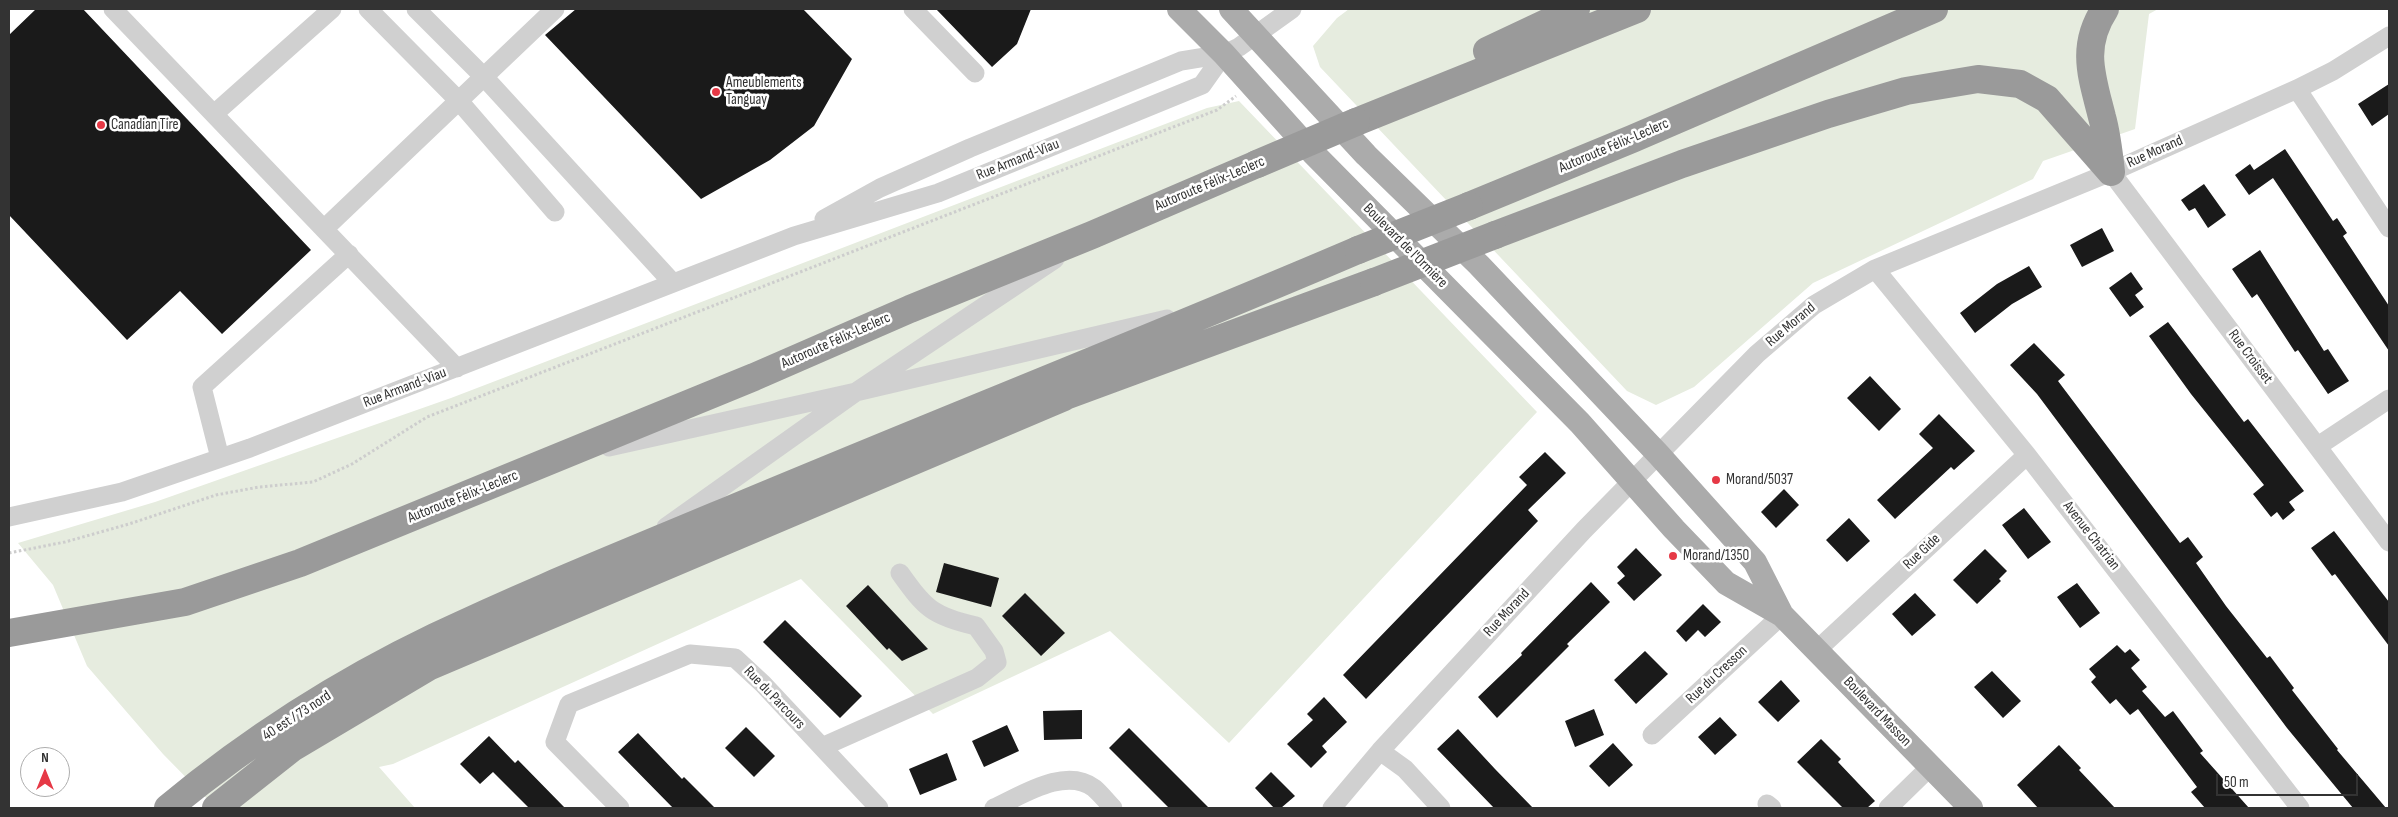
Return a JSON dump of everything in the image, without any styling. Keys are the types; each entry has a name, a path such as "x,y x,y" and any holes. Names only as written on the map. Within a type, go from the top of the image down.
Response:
{"highway":[{"path":"1356,122 1397,95 1576,9"},
{"name":"Autoroute Félix-Leclerc","path":"13,631 185,602 300,563 754,377 910,309 1092,235 1356,122 1637,9"},
{"name":"Autoroute Félix-Leclerc","path":"435,637 797,482 1632,139 1934,9"},
{"path":"2106,9 2093,34 2090,52 2092,84 2103,119 2112,172"},
{"path":"216,808 292,748 430,666 1064,397 1374,282 1682,164 1828,114 1906,91 1978,79 2020,84 2047,99 2112,172"},
{"path":"797,482 1064,397"},
{"path":"198,808 261,756 387,675 435,637"},
{"name":"40 est / 73 nord","path":"168,808 208,775 298,714 366,674 435,637"}],"main road":[{"name":"Boulevard de l'Ormière","path":"1179,9 1224,54 1313,153 1580,423 1633,481"},
{"path":"1231,9 1366,154 1480,265 1660,455"},
{"name":"Boulevard Masson","path":"1660,455 1755,562 1782,615"},
{"name":"Boulevard Masson","path":"1633,481 1674,529 1726,584 1782,615 1971,808"}],"street":[{"path":"113,9 457,368"},
{"path":"214,114 332,9"},
{"path":"368,9 459,101 555,212"},
{"path":"416,9 485,78 672,282"},
{"path":"324,229 485,78 555,9"},
{"path":"913,9 975,73"},
{"name":"Rue Armand-Viau","path":"794,236 880,188 970,148 1181,61 1224,54 1256,35 1292,9"},
{"name":"Rue Morand","path":"1332,808 1380,751 1584,530 1660,455 1750,360 1814,305 1875,269 2112,172 2297,89 2333,71 2389,36"},
{"name":"Rue Armand-Viau","path":"9,517 122,492 220,458 457,368 672,282 794,236 938,192 1202,85 1224,54"},
{"path":"2297,89 2389,228"},
{"name":"Rue Croisset","path":"2112,172 2389,542"},
{"path":"635,550 856,392 1092,235"},
{"path":"220,458 202,387 348,254"},
{"name":"Avenue Chatrian","path":"1875,269 2027,455 2300,808"},
{"path":"555,458 856,392 1230,305"},
{"path":"2318,446 2389,398"},
{"name":"Rue Gide","path":"1817,650 2027,455"},
{"path":"822,747 977,678 997,662 994,651 976,626 946,620 921,602 900,573"},
{"name":"Rue du Cresson","path":"1652,735 1782,615"},
{"name":"Rue du Parcours","path":"620,808 555,742 569,704 690,654 735,658 763,684 879,808"},
{"path":"1380,751 1404,769 1441,808"},
{"path":"1888,808 1930,767"},
{"path":"994,808 1057,781 1075,782 1092,787 1113,808"}],"path":[{"path":"9,553 65,542 129,524 216,495 259,487 313,482 352,464 427,417 1217,110 1250,85"}],"shaded area":[{"path":"1349,9 2158,9 2149,14 2135,129 2043,161 2033,179 1813,283 1694,387 1656,405 1627,391 1320,67 1313,46 1337,18"},
{"path":"1239,101 1537,412 1229,743 1110,631 933,714 801,579 393,764 379,767 415,808 216,808 163,754 87,666 53,585 18,543 155,502 451,398 1207,108"}],"building":[{"name":"Canadian Tire","path":"36,9 83,9 311,250 222,334 180,291 127,340 9,215 9,35"},
{"name":"Ameublements Tanguay","path":"576,9 803,9 852,59 814,126 770,160 701,199 545,35"},
{"path":"936,9 1031,9 1017,44 992,67"},
{"path":"2389,84 2389,114 2372,126 2358,104"},
{"path":"2285,149 2333,221 2337,218 2347,233 2343,236 2389,306 2389,351 2273,178 2249,195 2235,175 2250,164 2254,170"},
{"path":"2204,184 2226,215 2208,228 2195,208 2189,211 2181,200"},
{"path":"2102,228 2114,251 2082,267 2070,245"},
{"path":"2260,250 2324,351 2328,349 2349,381 2328,394 2298,350 2295,352 2257,294 2252,298 2232,269"},
{"path":"2029,266 2042,287 2012,304 1975,333 1960,313 1997,284"},
{"path":"2131,272 2143,289 2135,295 2144,307 2130,317 2109,288"},
{"path":"2168,322 2244,422 2248,419 2304,491 2289,502 2295,510 2283,520 2277,512 2271,517 2253,494 2264,485 2191,394 2149,336"},
{"path":"2034,343 2065,375 2058,381 2180,543 2188,537 2203,557 2196,563 2226,606 2267,658 2270,656 2294,688 2292,690 2337,750 2386,808 2353,808 2287,728 2037,394 2010,365"},
{"path":"1870,376 1901,409 1879,431 1847,398"},
{"path":"1939,414 1975,451 1954,470 1951,467 1895,519 1877,500 1933,448 1919,434"},
{"path":"1545,452 1566,473 1528,510 1538,521 1366,699 1343,675 1527,485 1519,477"},
{"path":"1784,489 1799,505 1776,528 1761,512"},
{"path":"2024,508 2051,542 2028,559 2002,525"},
{"path":"1849,518 1870,541 1847,562 1826,540"},
{"path":"2334,531 2389,602 2389,646 2335,574 2332,576 2311,548"},
{"path":"1636,548 1662,575 1634,601 1617,583 1625,576 1617,567"},
{"path":"1985,549 2007,571 1999,579 2001,581 1977,604 1953,580"},
{"path":"944,563 999,578 991,607 936,592"},
{"path":"1591,582 1610,602 1497,718 1478,697 1522,655 1521,653"},
{"path":"2077,583 2100,613 2080,628 2057,597"},
{"path":"868,585 928,649 902,661 889,648 887,650 846,606"},
{"path":"1025,593 1065,633 1041,656 1002,616"},
{"path":"1915,593 1936,615 1912,636 1892,614"},
{"path":"1703,604 1721,622 1705,637 1698,630 1686,642 1676,631"},
{"path":"785,620 862,696 840,718 763,642"},
{"path":"2117,645 2125,653 2130,649 2140,660 2131,668 2147,687 2142,691 2165,717 2173,711 2203,751 2200,753 2249,808 2205,808 2191,792 2197,787 2138,709 2130,715 2116,699 2110,704 2091,682 2096,677 2089,669"},
{"path":"1645,651 1668,674 1636,704 1614,680"},
{"path":"1992,671 2021,701 2003,718 1974,687"},
{"path":"1781,680 1800,701 1778,722 1758,702"},
{"path":"1324,697 1347,722 1322,746 1327,752 1311,768 1287,744 1313,720 1307,714"},
{"path":"1594,709 1604,735 1575,747 1565,721"},
{"path":"1082,710 1082,739 1044,740 1043,711"},
{"path":"1720,717 1737,735 1715,755 1698,737"},
{"path":"1007,725 1019,751 984,767 972,741"},
{"path":"746,727 775,756 754,777 725,748"},
{"path":"1129,728 1209,808 1169,808 1109,748"},
{"path":"1458,729 1533,808 1494,808 1437,749"},
{"path":"638,733 682,779 684,777 715,808 673,808 618,752"},
{"path":"489,736 515,763 518,760 565,808 529,808 493,772 480,784 460,764"},
{"path":"1821,739 1841,759 1838,762 1875,801 1867,808 1843,808 1797,762"},
{"path":"1613,743 1633,765 1609,787 1589,766"},
{"path":"2059,745 2081,768 2079,770 2115,808 2038,808 2017,785"},
{"path":"947,753 957,780 920,795 909,769"},
{"path":"1271,772 1295,796 1281,808 1274,808 1255,788"}],"place":[{"name":"Ameublements Tanguay","path":"716,92"},
{"name":"Canadian Tire","path":"101,125"},
{"name":"Morand/5037","path":"1716,480"},
{"name":"Morand/1350","path":"1673,556"}]}
